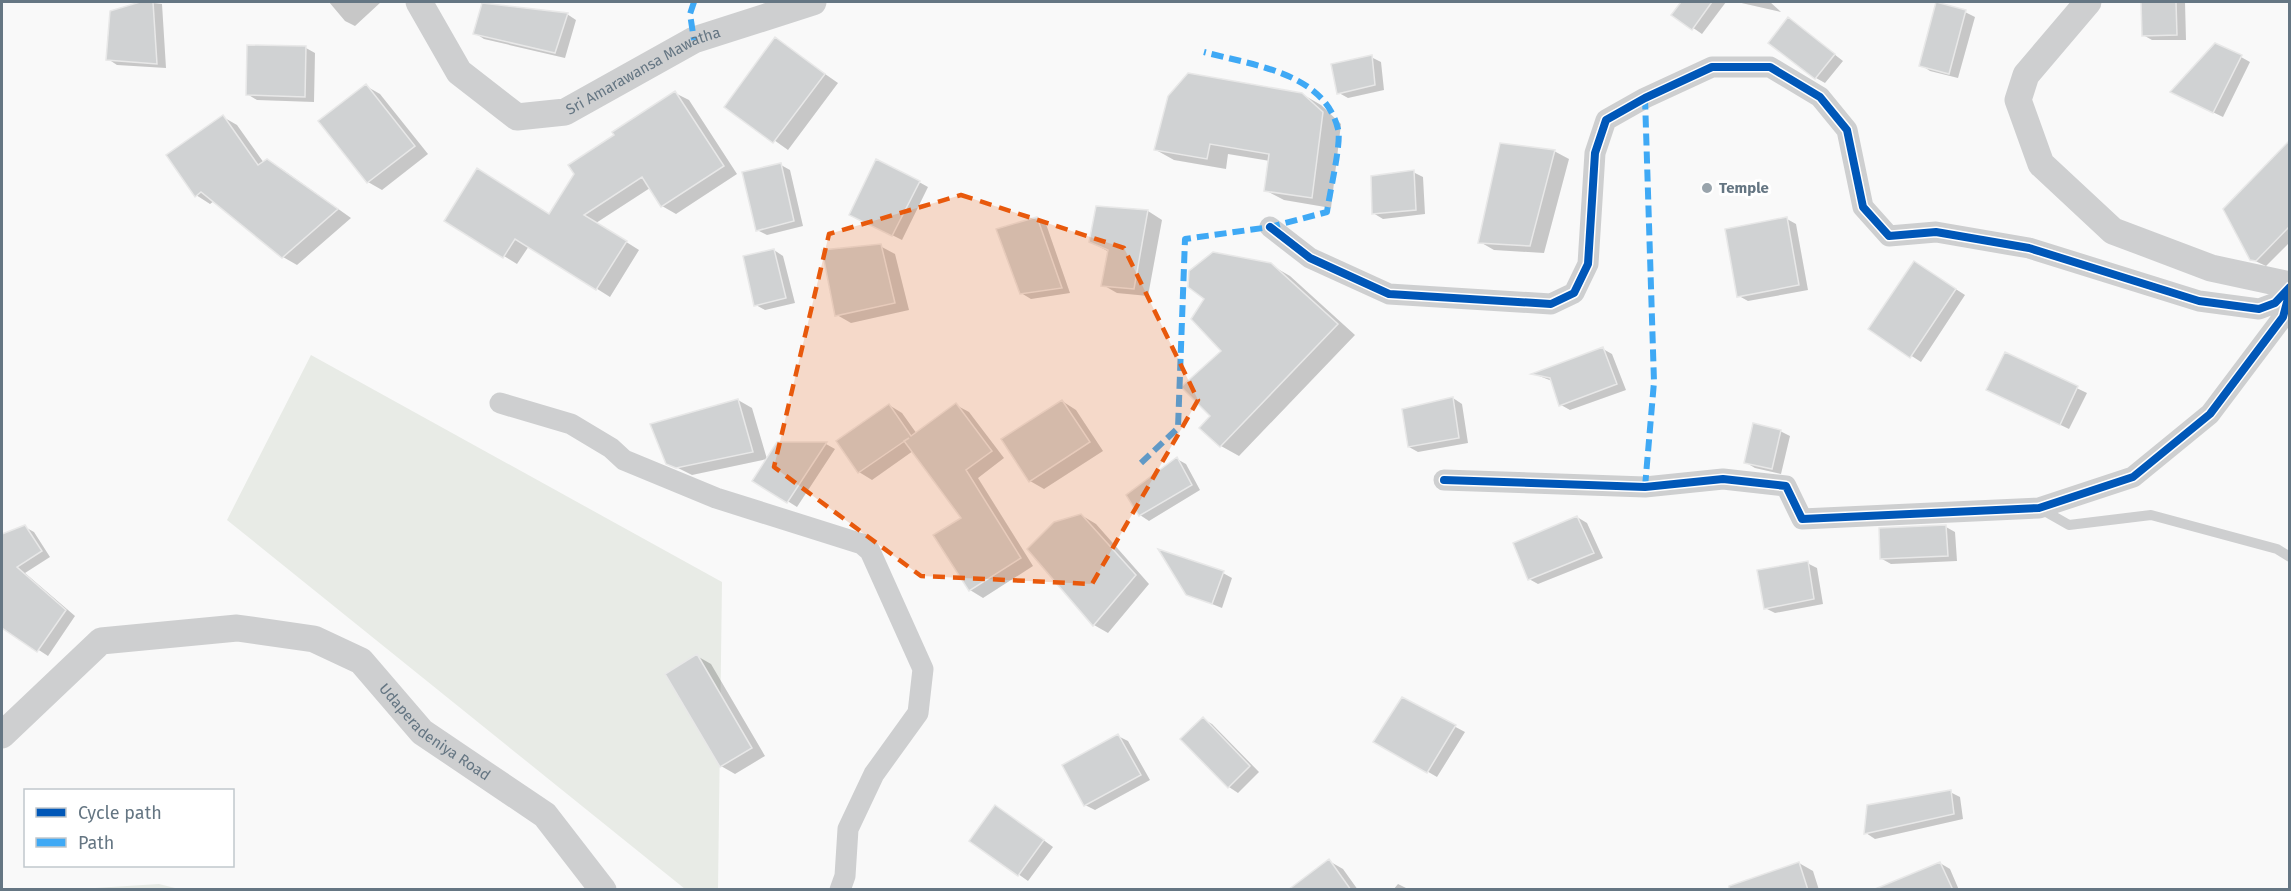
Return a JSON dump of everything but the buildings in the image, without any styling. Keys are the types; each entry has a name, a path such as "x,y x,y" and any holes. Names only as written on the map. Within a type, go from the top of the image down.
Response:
{"street":[{"name":"Sri Amarawansa Mawatha","path":"418,2 459,72 517,117 565,112 694,40 813,2"},
{"path":"2088,2 2026,75 2018,100 2041,164 2113,231 2211,268 2289,288"},
{"path":"1270,226 1310,258 1389,294 1551,304 1574,292 1588,264 1595,153 1606,120 1645,98 1712,67 1770,67 1820,97 1847,130 1863,207 1889,236 1936,232 2029,248 2199,301 2259,309 2275,303 2289,288"},
{"path":"1444,480 1645,487 1723,479 1786,486 1802,519 2039,508 2133,477 2210,414 2283,316 2289,288"},
{"path":"500,403 571,424 611,447 624,460 716,498 862,544 870,551 923,669 918,713 874,774 848,829 845,876 840,890"},
{"name":"Udaperadeniya Road","path":"2,735 101,641 237,628 314,639 361,661 422,732 545,815 603,890"}],"lane":[{"path":"2039,508 2069,525 2151,515 2277,549 2289,557"}],"highlighted area":[{"path":"961,195 1124,248 1198,400 1092,584 921,576 774,467 829,234"}],"shaded area":[{"path":"311,355 722,582 718,889 685,889 227,520"},
{"path":"159,884 179,889 94,889 95,888"}],"marked path":[{"path":"694,2 690,14 694,40"},
{"path":"1141,463 1178,428 1185,239 1270,227 1327,212 1337,156 1338,129 1330,110 1318,95 1302,83 1283,74 1204,52"},
{"path":"1645,98 1654,382 1645,487"}],"cycle path":[{"path":"1270,227 1310,258 1389,294 1551,304 1574,293 1588,264 1595,153 1606,120 1645,98 1712,67 1770,67 1820,97 1847,130 1863,207 1889,236 1936,232 2029,248 2199,301 2259,309 2275,303 2290,287"},
{"path":"1444,480 1645,487 1723,479 1786,486 1802,519 2039,508 2133,477 2210,414 2283,317 2290,291"}],"place":[{"name":"Temple","path":"1707,188"}]}
